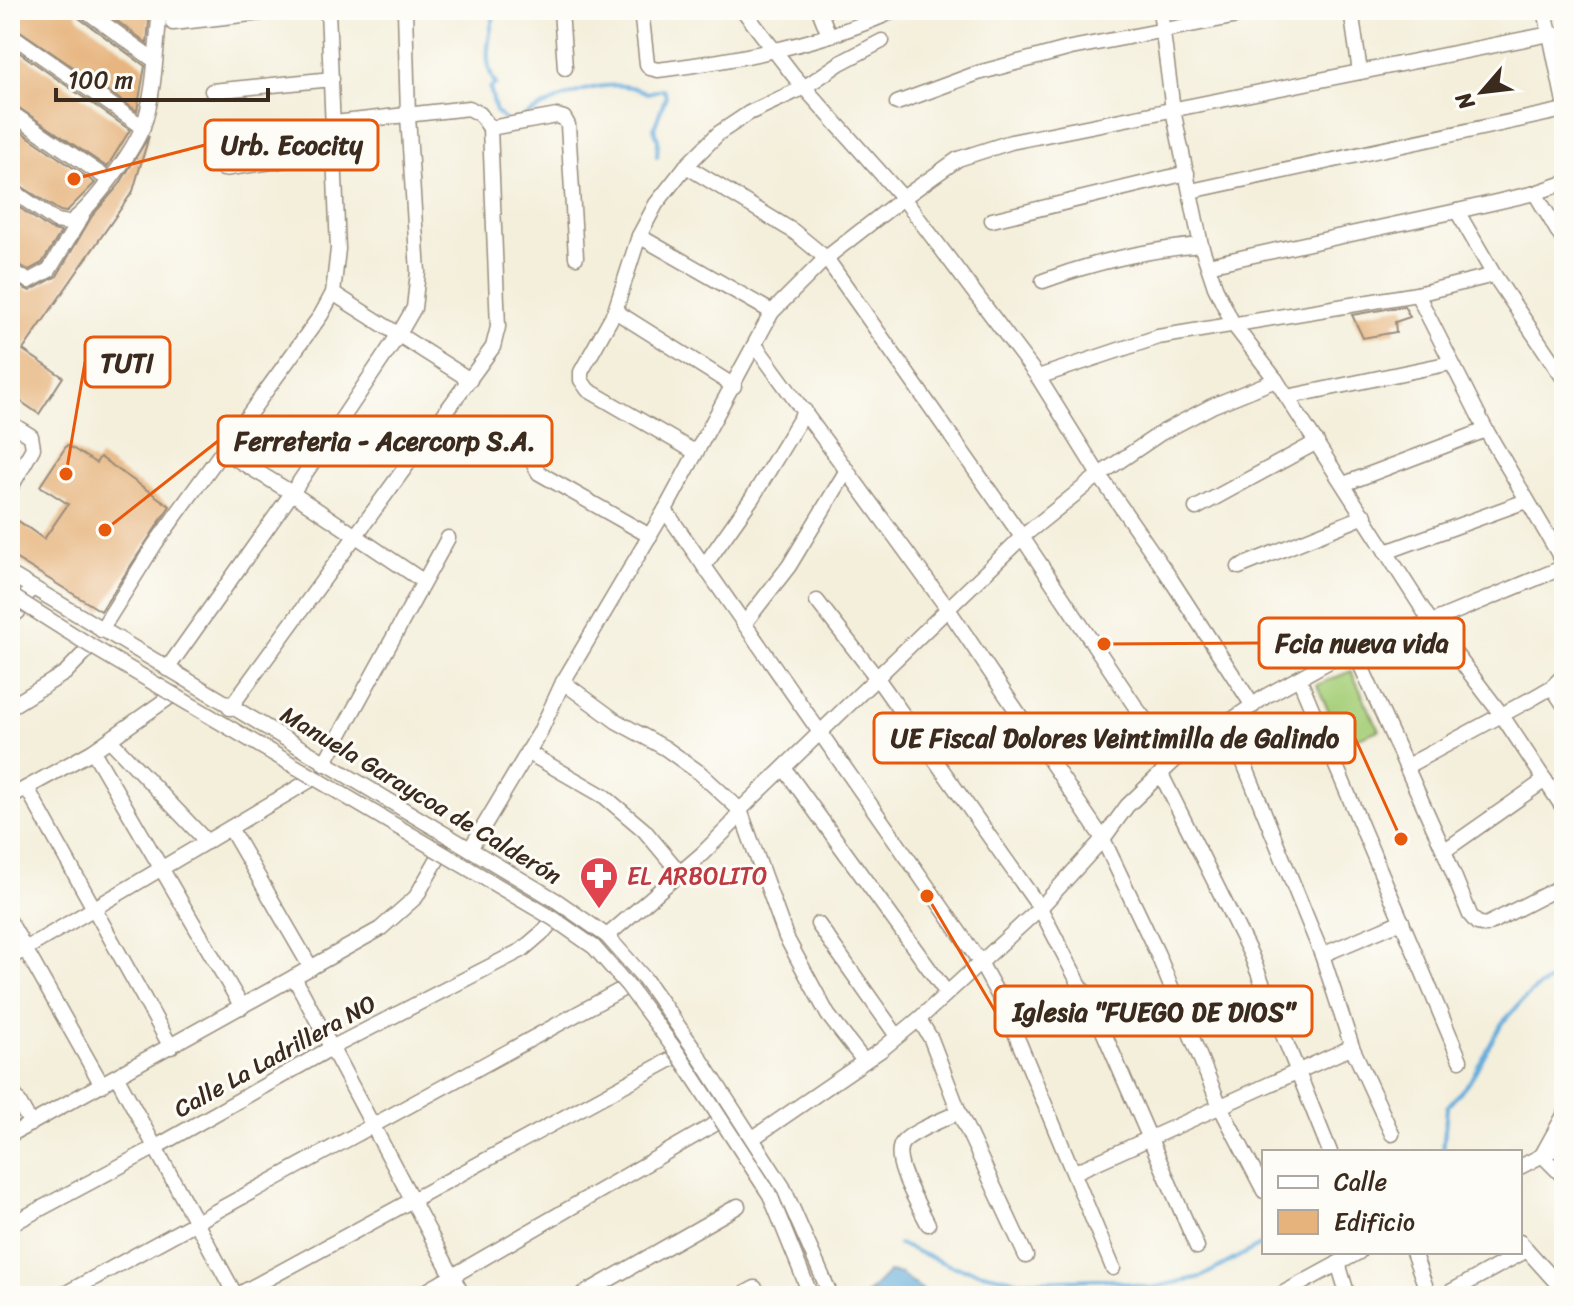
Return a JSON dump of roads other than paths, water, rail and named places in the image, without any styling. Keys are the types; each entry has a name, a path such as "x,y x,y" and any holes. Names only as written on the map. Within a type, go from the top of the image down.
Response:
{"street":[{"path":"85,10 154,60"},
{"path":"10,271 29,281 49,270 143,127 160,10"},
{"path":"173,23 287,10"},
{"path":"101,630 155,544 321,315 333,293 338,249 328,10"},
{"path":"167,669 292,493 414,308 418,272 405,10"},
{"path":"561,10 565,68"},
{"path":"641,10 644,55 650,68 778,55 861,26 896,10"},
{"path":"743,10 800,82 903,198 1038,377 1099,475 1253,706"},
{"path":"819,10 829,35"},
{"path":"1160,10 1173,110 1201,245 1215,287 1233,324 1276,380 1431,622 1501,714 1564,809"},
{"path":"897,103 978,73 1071,48 1269,10"},
{"path":"1351,10 1360,72"},
{"path":"1545,10 1557,34 1564,102"},
{"path":"10,34 143,127"},
{"path":"470,849 540,732 563,682 665,510 772,312 826,258 903,198 958,159 983,150 1557,34"},
{"path":"695,452 584,385 581,372 615,311 639,236 656,204 686,166 729,126 800,82 882,41"},
{"path":"212,91 332,79"},
{"path":"230,708 470,380 493,347 498,327 490,128 480,114 469,108 334,123"},
{"path":"1191,191 1564,110"},
{"path":"10,112 109,180"},
{"path":"490,128 549,117 564,118 568,125 576,257"},
{"path":"223,169 335,153"},
{"path":"686,166 793,231 826,258 1175,760"},
{"path":"992,220 1187,173"},
{"path":"1208,265 1457,211 1564,183"},
{"path":"10,189 56,221 69,223 85,212"},
{"path":"1535,193 1564,242"},
{"path":"1457,211 1494,275 1564,379"},
{"path":"639,236 772,312"},
{"path":"1043,281 1074,269 1158,249 1201,245"},
{"path":"1038,377 1158,337 1417,294 1494,275"},
{"path":"333,293 470,380"},
{"path":"753,1138 919,1019 1040,908 1103,839 1127,806 1175,760 1253,706 1353,648 1431,622 1564,565 1486,430 1417,294"},
{"path":"615,311 734,386"},
{"path":"755,345 948,609 1103,839 1158,955 1220,1106 1262,1187"},
{"path":"1287,397 1451,363"},
{"path":"607,936 702,854 732,824 740,810 1022,537 1099,475 1161,433 1212,406 1276,380"},
{"path":"704,566 752,498 805,411"},
{"path":"10,423 31,436 33,448 10,489"},
{"path":"1344,484 1486,430"},
{"path":"1196,508 1317,442"},
{"path":"535,444 531,462 539,473 650,536"},
{"path":"223,451 423,581"},
{"path":"744,624 789,566 847,470"},
{"path":"1386,552 1526,501"},
{"path":"665,510 980,962 1003,1004 1113,1268"},
{"path":"1239,567 1365,516"},
{"path":"324,764 448,538"},
{"name":"Manuela Garaycoa de Calderón","path":"10,574 557,901 607,936 669,1012 753,1138 783,1187 831,1296"},
{"path":"10,618 24,604 30,587"},
{"name":"Manuela Garaycoa de Calderón","path":"10,595 91,646 442,851 594,947 628,986 679,1055 770,1195 811,1296"},
{"path":"817,601 877,678 1040,908 1100,1024 1197,1247"},
{"path":"10,707 65,673 91,646"},
{"path":"1353,648 1470,915 1477,923 1486,925 1564,885"},
{"path":"1407,766 1552,687 1564,675"},
{"path":"1299,678 1460,1060"},
{"path":"563,682 616,721 665,748 700,773 740,810 786,937 828,1015 862,1062"},
{"path":"1552,687 1564,705"},
{"path":"10,797 93,751 174,694"},
{"path":"1228,724 1322,955 1352,1047 1392,1134"},
{"path":"110,740 207,842"},
{"path":"93,751 242,1007"},
{"path":"527,752 605,797 644,830 680,873"},
{"path":"784,768 946,992"},
{"path":"1161,774 1251,955 1329,1150"},
{"path":"10,958 314,778"},
{"path":"1444,851 1545,780"},
{"path":"27,788 171,1047"},
{"path":"230,828 311,968"},
{"path":"10,1135 380,929 416,897 442,851"},
{"name":"Calle La Ladrillera NO","path":"10,1225 333,1047 522,950 554,919"},
{"path":"1322,955 1402,921"},
{"path":"10,922 102,1085"},
{"path":"818,924 897,1036"},
{"path":"294,977 463,1296"},
{"path":"61,1296 628,986"},
{"path":"919,1019 931,1039 959,1112 1026,1256"},
{"path":"1075,1172 1352,1047"},
{"path":"117,1077 236,1296 679,1055"},
{"path":"10,1087 31,1124"},
{"path":"928,1224 899,1165 898,1151 903,1141 959,1112"},
{"path":"1542,1155 1564,1115"},
{"path":"418,1296 722,1120"},
{"path":"1522,1166 1564,1144"},
{"path":"1542,1155 1564,1177"},
{"path":"580,1296 738,1206"},
{"path":"1524,1246 1564,1291"},
{"path":"1278,1296 1355,1254"},
{"path":"1414,1254 1429,1296"},
{"path":"1443,1296 1511,1254"},
{"path":"1338,1263 1348,1296"},
{"path":"740,1296 755,1288 758,1296"},
{"path":"10,1290 13,1296"}],"water":[{"path":"889,1272 901,1274 931,1296 865,1296"}],"waterway":[{"path":"495,10 488,58 491,76 496,84 490,88 496,112 505,120"},
{"path":"525,116 569,95 601,86 633,87 647,93 663,89 666,96 654,128 658,140 657,157"},
{"path":"1443,1150 1447,1107 1470,1081 1502,1023 1540,986 1564,974"},
{"path":"899,1244 951,1266 1019,1281 1105,1279 1151,1288 1201,1277 1262,1244"}],"place":[{"name":"Urb. Ecocity","path":"74,179"},
{"name":"TUTI","path":"66,474"},
{"name":"Ferreteria - Acercorp S.A.","path":"105,530"},
{"name":"Fcia nueva vida","path":"1104,644"},
{"name":"UE Fiscal Dolores Veintimilla de Galindo","path":"1401,839"},
{"name":"Iglesia \"FUEGO DE DIOS\"","path":"927,896"},
{"name":"EL ARBOLITO","path":"599,910"}]}
